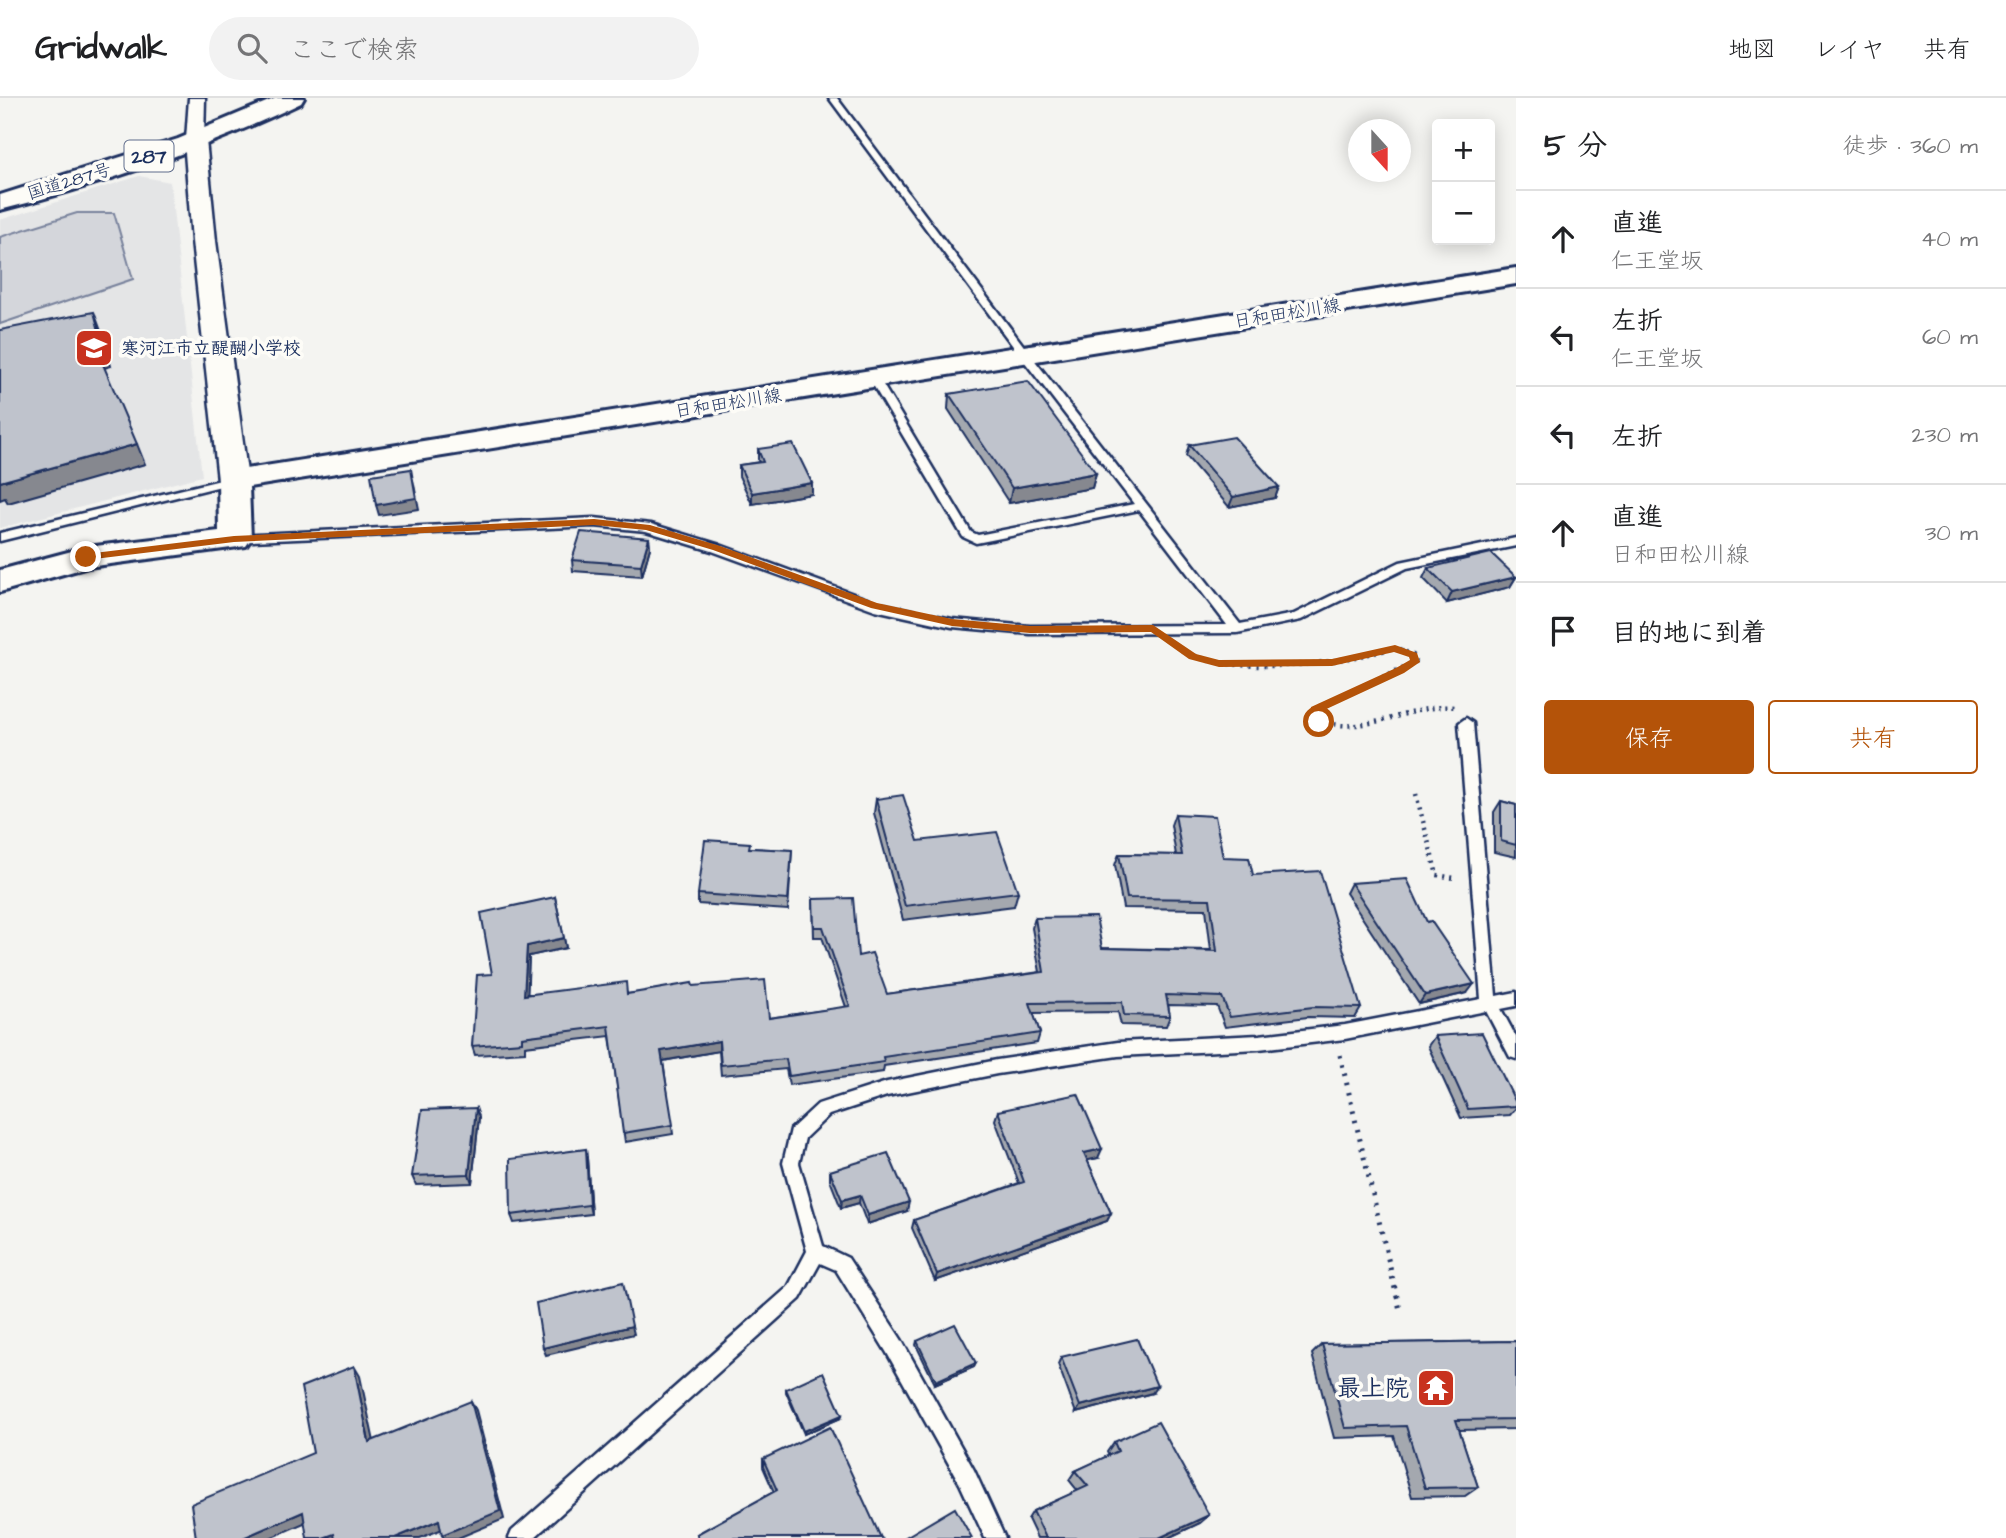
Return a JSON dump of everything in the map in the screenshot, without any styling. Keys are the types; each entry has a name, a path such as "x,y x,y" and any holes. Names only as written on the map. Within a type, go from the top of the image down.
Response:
{"main road":[{"name":"国道287号","path":"0,203 195,140 245,121 293,98"},
{"name":"日和田松川線","path":"233,480 1516,276"},
{"path":"0,582 86,557 234,539 233,480"}],"street":[{"path":"197,98 195,140 203,229 233,480"}],"lane":[{"path":"833,98 1025,355 1237,629"},
{"path":"875,380 967,534 976,539 1143,506"},
{"path":"0,537 233,480"},
{"path":"234,539 594,522 647,527 716,548 874,606 952,623 1030,630 1237,629 1297,617 1404,565 1516,542"},
{"path":"1466,723 1489,1002 1516,1052"},
{"path":"519,1538 794,1293 816,1252 791,1163 797,1134 824,1109 887,1089 997,1067 1118,1048 1258,1042 1335,1033 1516,999"},
{"path":"816,1252 842,1265 894,1346 967,1477 995,1538"}],"path":[{"path":"1153,629 1192,657 1219,664 1320,664 1395,648 1404,650 1413,655 1415,662 1319,707 1314,716 1327,725 1339,726 1392,718 1430,705 1447,704 1460,708 1466,723"},
{"path":"1416,794 1437,875 1479,882"},
{"path":"1335,1033 1400,1310"}],"shaded area":[{"name":"寒河江市立醍醐小学校","path":"139,176 170,182 202,476 0,528 0,220"},
{"path":"77,213 114,213 133,279 0,324 0,237"}],"building":[{"path":"94,312 103,346 96,348 137,444 0,482 0,330"},
{"path":"1028,381 1096,473 1012,488 949,394"},
{"path":"1234,437 1279,487 1233,497 1189,445"},
{"path":"793,444 812,483 752,493 739,465 763,462 758,449"},
{"path":"411,469 416,498 376,505 371,475"},
{"path":"581,532 649,538 641,565 572,560"},
{"path":"1491,553 1516,577 1452,592 1428,568"},
{"path":"903,795 918,841 997,832 1018,892 905,906 876,799"},
{"path":"1501,801 1516,805 1516,845 1501,841"},
{"path":"1175,814 1215,816 1223,857 1249,858 1253,875 1320,871 1361,1008 1313,1007 1230,1017 1222,997 1166,995 1170,1016 1124,1015 1122,1002 1030,1003 1040,1033 883,1057 884,1062 789,1076 786,1059 721,1065 719,1041 661,1051 673,1125 623,1133 609,1026 522,1037 522,1042 472,1046 477,975 492,974 481,913 555,897 564,938 527,946 524,995 626,982 627,994 692,983 693,986 765,980 769,1018 850,1006 823,927 814,927 813,899 853,898 858,956 872,953 887,994 1044,972 1035,918 1096,917 1102,948 1217,951 1210,899 1127,898 1119,854 1182,855"},
{"path":"705,840 750,843 749,848 792,850 788,900 698,894"},
{"path":"1407,879 1427,922 1431,921 1474,984 1425,995 1351,883"},
{"path":"1482,1033 1516,1106 1468,1109 1435,1036"},
{"path":"1078,1094 1102,1149 1084,1153 1111,1213 937,1274 914,1220 1024,1182 998,1111"},
{"path":"476,1108 469,1174 412,1176 422,1110"},
{"path":"586,1149 589,1205 511,1215 510,1159"},
{"path":"888,1153 909,1202 868,1215 860,1195 842,1200 830,1171"},
{"path":"623,1282 632,1326 543,1348 536,1303"},
{"path":"955,1324 976,1363 936,1381 917,1341"},
{"path":"1137,1339 1157,1386 1080,1406 1061,1357"},
{"path":"1516,1341 1516,1419 1456,1420 1478,1487 1425,1488 1406,1426 1345,1428 1322,1344"},
{"path":"354,1366 369,1442 471,1401 500,1511 442,1535 439,1520 395,1538 335,1538 334,1534 323,1538 307,1538 303,1512 243,1538 196,1538 191,1504 313,1453 301,1387"},
{"path":"823,1372 842,1415 804,1431 786,1389"},
{"path":"1158,1422 1209,1515 1159,1538 1046,1538 1033,1511 1088,1486 1075,1471 1118,1451 1114,1442"},
{"path":"830,1427 881,1538 699,1538 697,1534 777,1490 763,1459"},
{"path":"955,1508 972,1538 904,1538"}],"place":[{"name":"寒河江市立醍醐小学校","path":"94,348"},
{"name":"最上院","path":"1436,1388"}],"route":[{"path":"86,557 234,539 594,522 647,527 716,548 874,606 952,623 1030,630 1153,629 1192,657 1219,664 1332,663 1395,648 1413,655 1415,662 1319,707 1314,716 1319,722"}]}
